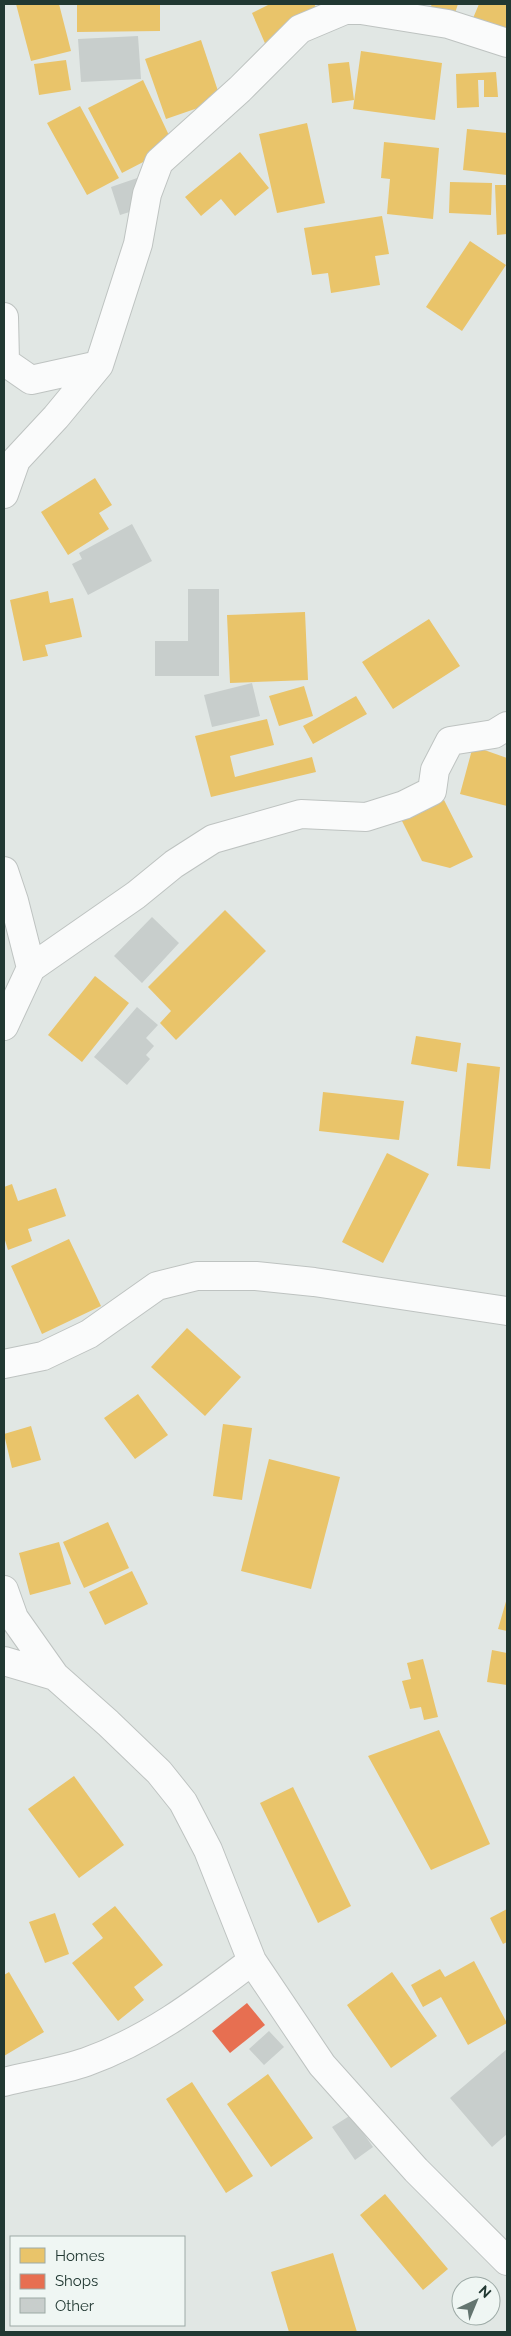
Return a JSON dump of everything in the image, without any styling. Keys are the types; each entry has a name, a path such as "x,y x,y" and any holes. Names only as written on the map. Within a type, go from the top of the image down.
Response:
{"street":[{"path":"4,494 16,460 56,417 99,365 138,244 147,194 159,162 240,89 300,29 344,10 361,10 448,24 507,43"},
{"path":"4,318 5,362 31,380 99,365"},
{"path":"4,1026 31,968 136,895 174,864 213,839 301,814 366,817 404,805 432,791 435,770 450,741 494,734 507,726"},
{"path":"4,871 14,901 31,968"},
{"path":"4,1364 43,1356 89,1334 157,1286 197,1276 256,1276 314,1282 507,1311"},
{"path":"4,1590 14,1618 54,1676 108,1723 153,1766 183,1802 208,1850 252,1961 322,2065 416,2170 507,2261"},
{"path":"4,1661 54,1676"},
{"path":"4,2082 85,2062 137,2040 180,2016 252,1961"}],"building: Homes":[{"path":"16,4 59,4 71,51 31,61"},
{"path":"77,4 160,4 160,31 77,32"},
{"path":"270,4 314,4 323,18 270,55 252,13"},
{"path":"432,4 458,4 452,22 428,13"},
{"path":"479,4 507,4 507,39 471,23"},
{"path":"201,40 221,100 166,119 145,59"},
{"path":"361,51 442,63 435,120 353,109"},
{"path":"66,60 71,90 39,95 34,64"},
{"path":"349,62 354,100 332,103 328,64"},
{"path":"496,72 498,97 484,97 484,80 478,80 479,107 457,108 456,74"},
{"path":"143,80 174,146 122,173 88,108"},
{"path":"80,106 119,178 87,195 47,123"},
{"path":"307,123 325,203 277,213 259,134"},
{"path":"467,129 507,133 507,175 463,170"},
{"path":"384,142 439,148 433,219 387,214 390,179 381,178"},
{"path":"240,152 269,188 235,216 221,199 201,216 185,197"},
{"path":"450,182 492,183 491,215 449,213"},
{"path":"495,185 507,185 507,234 497,235"},
{"path":"382,216 389,254 375,256 380,285 331,293 328,273 312,275 304,228"},
{"path":"470,241 506,265 462,331 426,307"},
{"path":"95,478 112,505 99,513 109,529 68,555 41,512"},
{"path":"48,591 50,603 73,598 82,637 45,645 48,656 23,661 10,600"},
{"path":"305,612 308,680 230,683 227,615"},
{"path":"429,619 460,666 393,709 362,662"},
{"path":"304,686 313,716 279,726 269,696"},
{"path":"356,696 367,714 313,744 303,726"},
{"path":"267,719 274,745 230,756 235,777 312,757 316,772 211,797 195,736"},
{"path":"473,746 507,758 507,806 460,794"},
{"path":"444,800 473,857 450,868 422,861 402,821"},
{"path":"225,910 266,951 176,1040 160,1023 171,1011 148,987"},
{"path":"95,976 129,1003 82,1062 48,1035"},
{"path":"416,1036 461,1043 457,1072 411,1064"},
{"path":"467,1063 500,1067 490,1169 457,1166"},
{"path":"323,1092 404,1101 399,1140 319,1131"},
{"path":"387,1153 429,1174 383,1263 342,1242"},
{"path":"12,1184 18,1201 56,1188 66,1216 28,1229 32,1241 8,1250 4,1237 4,1187"},
{"path":"69,1239 101,1306 42,1334 11,1266"},
{"path":"187,1328 241,1377 205,1416 151,1367"},
{"path":"138,1394 168,1435 135,1459 104,1418"},
{"path":"223,1424 252,1428 242,1500 213,1496"},
{"path":"31,1426 41,1460 12,1468 4,1434"},
{"path":"269,1459 340,1477 311,1589 241,1571"},
{"path":"108,1522 129,1568 84,1588 63,1542"},
{"path":"59,1542 71,1584 30,1595 19,1553"},
{"path":"132,1571 148,1604 105,1625 89,1592"},
{"path":"507,1598 507,1631 498,1629"},
{"path":"492,1650 507,1653 507,1685 487,1682"},
{"path":"423,1659 438,1717 424,1720 421,1707 410,1709 402,1681 411,1679 407,1663"},
{"path":"439,1730 490,1844 431,1870 368,1756"},
{"path":"74,1776 124,1845 79,1878 28,1809"},
{"path":"293,1787 351,1906 318,1923 260,1803"},
{"path":"115,1906 163,1965 134,1987 144,2000 118,2021 72,1963 103,1938 92,1924"},
{"path":"507,1909 507,1942 503,1944 490,1918"},
{"path":"55,1913 69,1954 45,1963 29,1922"},
{"path":"474,1961 507,2023 468,2045 441,1997 423,2007 411,1985 440,1969 445,1977"},
{"path":"9,1972 44,2032 4,2056 4,1975"},
{"path":"392,1972 437,2036 391,2068 347,2005"},
{"path":"268,2074 313,2138 271,2167 227,2104"},
{"path":"192,2082 253,2176 226,2193 166,2099"},
{"path":"385,2194 448,2269 423,2290 360,2215"},
{"path":"333,2253 357,2332 289,2332 271,2272"}],"building: Shops":[{"path":"247,2003 265,2025 230,2053 212,2031"}],"building: Other":[{"path":"138,36 141,79 81,82 78,39"},
{"path":"146,175 142,208 120,215 111,187"},
{"path":"132,524 152,561 88,595 72,564 82,559 79,553"},
{"path":"188,589 219,589 219,676 155,676 155,641 188,641"},
{"path":"252,683 260,716 212,727 204,695"},
{"path":"152,917 179,943 142,983 114,956"},
{"path":"137,1007 158,1025 146,1038 154,1046 146,1055 150,1059 127,1085 94,1057"},
{"path":"269,2031 284,2047 264,2065 249,2049"},
{"path":"507,2049 507,2134 492,2147 450,2098"},
{"path":"351,2115 373,2147 355,2160 332,2127"}]}
